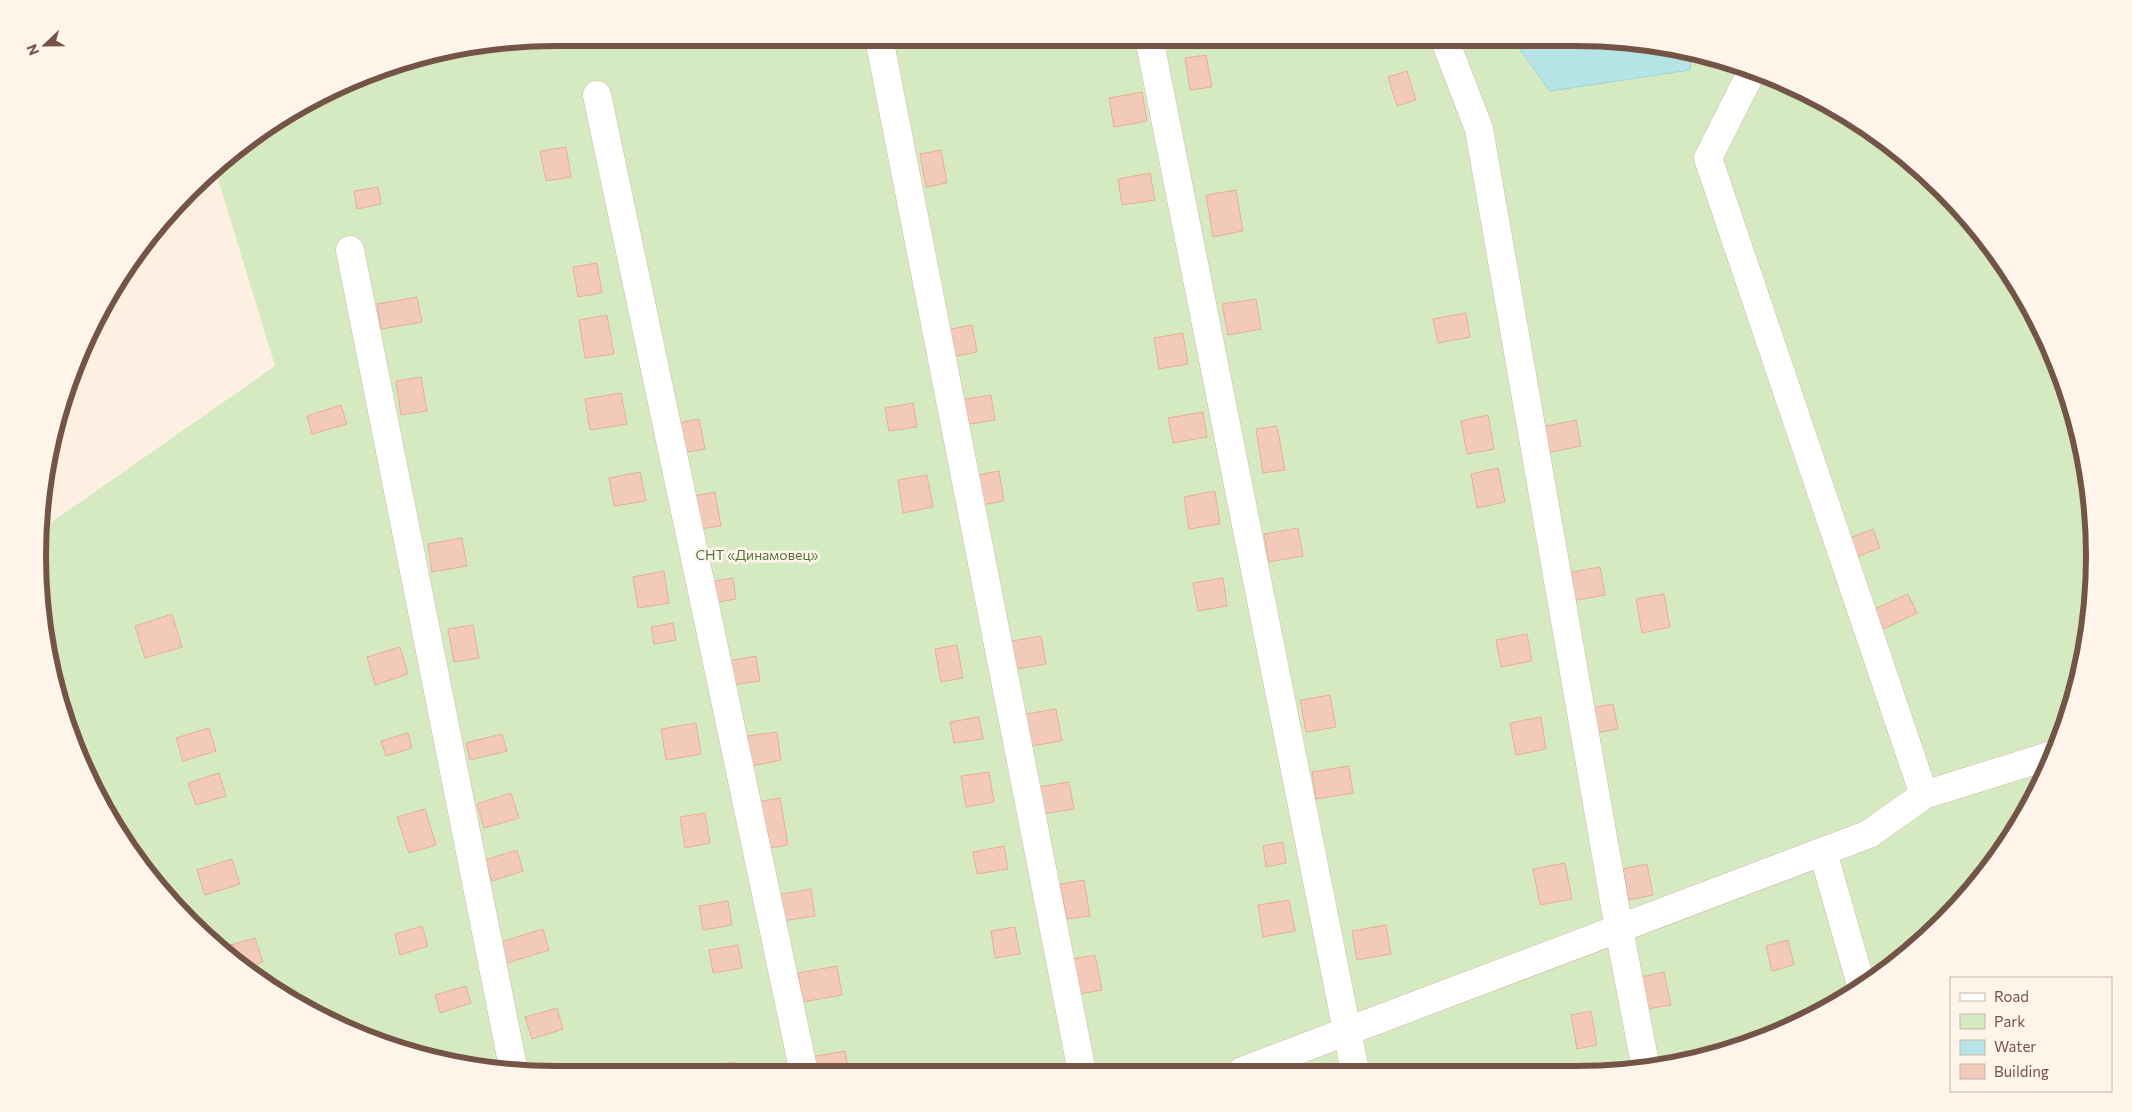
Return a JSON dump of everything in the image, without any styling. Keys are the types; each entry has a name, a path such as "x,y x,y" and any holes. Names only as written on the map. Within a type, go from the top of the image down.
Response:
{"street":[{"path":"881,46 1081,1066"},
{"path":"1151,46 1354,1066"},
{"path":"1447,46 1480,129 1644,1061"},
{"path":"1749,77 1708,158 1924,795"},
{"path":"597,96 803,1066"},
{"path":"350,250 512,1064"},
{"path":"1255,1066 1870,834 1924,795 2044,758"},
{"path":"1823,852 1860,980"}],"green space":[{"name":"СНТ «Динамовец»","path":"556,46 1576,46 1643,51 1675,56 1740,73 1771,85 1831,115 1859,132 1912,173 1959,220 1980,246 2000,273 2033,331 2059,392 2068,424 2076,457 2085,523 2085,589 2081,623 2068,688 2059,720 2047,751 2017,811 2000,839 1959,892 1912,939 1859,980 1831,997 1771,1027 1740,1039 1708,1048 1643,1061 1576,1066 556,1066 489,1061 424,1048 392,1039 361,1027 301,997 273,980 220,939 173,892 132,839 99,781 73,720 56,655 51,623 47,589 47,525 275,366 217,176 273,132 331,99 392,73 457,56 523,47"}],"water":[{"path":"1517,46 1609,47 1691,60 1690,70 1550,91"}],"building":[{"path":"1206,55 1212,87 1190,90 1185,58"},
{"path":"1407,71 1416,100 1397,106 1388,77"},
{"path":"1142,92 1147,121 1114,127 1109,98"},
{"path":"566,147 571,177 546,181 540,151"},
{"path":"941,150 947,183 926,187 920,154"},
{"path":"1150,173 1155,200 1122,205 1118,179"},
{"path":"378,187 381,204 357,209 354,191"},
{"path":"1236,190 1243,231 1213,237 1206,195"},
{"path":"597,263 602,293 578,297 573,267"},
{"path":"417,297 422,322 381,329 377,304"},
{"path":"1256,299 1261,329 1228,335 1222,304"},
{"path":"1466,313 1470,337 1438,343 1433,319"},
{"path":"607,315 614,354 585,358 579,320"},
{"path":"972,325 977,352 951,357 946,330"},
{"path":"1183,333 1188,364 1159,369 1154,338"},
{"path":"421,377 427,411 401,415 396,381"},
{"path":"621,393 627,424 590,430 585,399"},
{"path":"991,395 995,420 964,425 960,400"},
{"path":"913,403 917,427 889,431 885,408"},
{"path":"341,405 347,424 312,434 307,416"},
{"path":"1203,412 1207,437 1173,443 1168,418"},
{"path":"1488,415 1494,449 1467,454 1461,421"},
{"path":"699,419 705,449 683,453 678,423"},
{"path":"1576,420 1581,446 1546,453 1542,427"},
{"path":"1277,426 1285,470 1263,473 1256,429"},
{"path":"1498,468 1505,502 1477,508 1471,474"},
{"path":"999,471 1004,501 981,505 977,475"},
{"path":"640,472 646,501 614,506 609,478"},
{"path":"927,475 933,507 903,513 898,480"},
{"path":"1215,491 1220,524 1189,529 1184,497"},
{"path":"715,492 721,526 699,529 693,496"},
{"path":"1298,528 1303,556 1269,562 1264,534"},
{"path":"1873,529 1880,548 1851,559 1844,540"},
{"path":"462,538 467,566 432,572 428,544"},
{"path":"1600,567 1605,595 1572,601 1566,573"},
{"path":"664,571 669,603 638,608 633,577"},
{"path":"733,578 736,599 713,603 709,582"},
{"path":"1223,578 1227,606 1198,611 1193,583"},
{"path":"1664,594 1670,627 1642,633 1636,599"},
{"path":"1908,594 1917,613 1881,630 1872,610"},
{"path":"172,614 182,647 145,658 135,626"},
{"path":"673,623 676,640 654,644 651,627"},
{"path":"473,625 479,658 454,662 448,629"},
{"path":"1527,634 1532,661 1501,667 1496,640"},
{"path":"1041,636 1046,664 1011,670 1006,642"},
{"path":"957,645 963,678 941,682 935,649"},
{"path":"400,647 408,674 375,685 367,657"},
{"path":"756,656 760,681 732,685 728,661"},
{"path":"1330,695 1336,727 1306,732 1300,700"},
{"path":"1613,704 1618,729 1590,734 1586,709"},
{"path":"1056,709 1062,741 1025,747 1020,715"},
{"path":"979,717 983,739 954,743 950,722"},
{"path":"1541,717 1546,749 1516,755 1510,723"},
{"path":"696,723 701,754 666,760 661,729"},
{"path":"209,728 216,751 183,761 176,738"},
{"path":"777,732 781,760 752,766 747,736"},
{"path":"408,733 412,748 386,756 381,741"},
{"path":"502,734 507,751 470,760 466,743"},
{"path":"1349,766 1353,793 1316,799 1312,772"},
{"path":"989,772 994,802 966,807 961,776"},
{"path":"219,773 226,796 196,805 188,783"},
{"path":"1069,782 1074,809 1043,814 1038,787"},
{"path":"511,793 519,818 484,828 477,804"},
{"path":"780,798 788,845 764,849 756,802"},
{"path":"425,809 436,845 409,853 397,817"},
{"path":"705,813 710,843 685,848 680,817"},
{"path":"1283,842 1286,863 1266,867 1263,846"},
{"path":"1004,846 1008,869 977,874 973,852"},
{"path":"517,850 523,871 492,881 485,860"},
{"path":"232,859 240,884 205,895 197,870"},
{"path":"1565,863 1572,899 1540,905 1533,869"},
{"path":"1647,864 1653,895 1629,900 1623,869"},
{"path":"1084,880 1090,916 1067,919 1060,884"},
{"path":"811,889 815,916 782,921 777,895"},
{"path":"1289,900 1295,931 1263,937 1258,905"},
{"path":"728,901 732,925 703,930 699,906"},
{"path":"1386,925 1391,954 1357,960 1352,931"},
{"path":"422,926 428,946 400,955 395,934"},
{"path":"1015,927 1020,954 995,958 991,931"},
{"path":"543,929 549,950 504,964 497,943"},
{"path":"255,938 263,962 253,965 228,946"},
{"path":"1788,940 1794,965 1772,971 1766,946"},
{"path":"738,945 742,968 713,973 709,950"},
{"path":"1095,955 1102,990 1079,994 1072,959"},
{"path":"837,966 842,995 803,1002 798,973"},
{"path":"1664,972 1671,1005 1647,1009 1641,977"},
{"path":"466,986 471,1003 440,1013 435,995"},
{"path":"557,1008 563,1029 532,1039 525,1017"},
{"path":"1591,1011 1597,1045 1577,1049 1571,1015"},
{"path":"845,1051 848,1066 812,1066 810,1057"},
{"path":"735,1062 736,1066 712,1066"}]}
